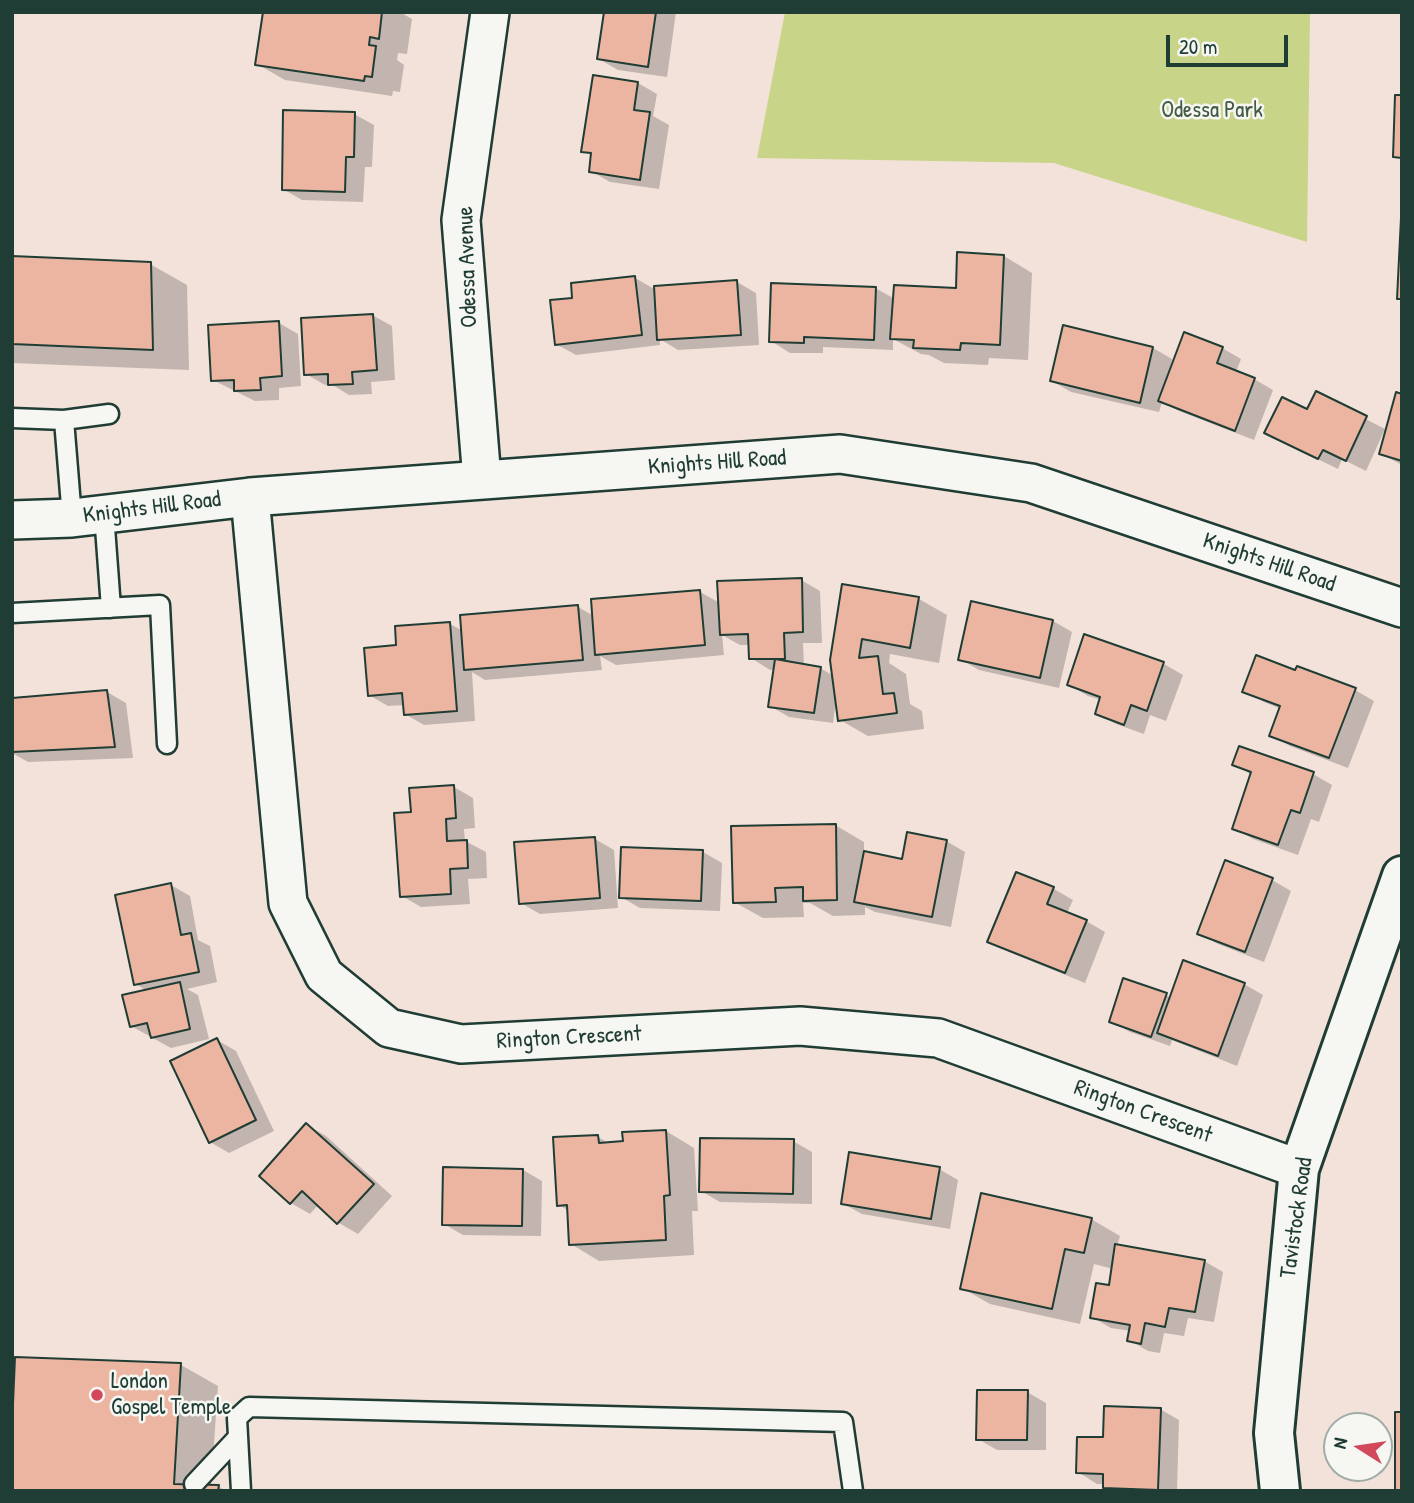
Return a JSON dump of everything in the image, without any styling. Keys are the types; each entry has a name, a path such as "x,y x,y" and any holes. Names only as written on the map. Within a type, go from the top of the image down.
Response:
{"street":[{"name":"Odessa Avenue","path":"482,480 461,220 490,12"},
{"name":"Knights Hill Road","path":"12,520 88,516 250,497 840,454 1031,484 1402,608"},
{"name":"Rington Crescent","path":"250,497 288,903 324,975 389,1028 461,1044 800,1026 938,1038 1298,1169"},
{"name":"Tavistock Road","path":"1280,1491 1274,1433 1298,1169 1402,876"}],"lane":[{"path":"12,418 64,419 109,414"},
{"path":"64,419 111,608"},
{"path":"12,612 160,605 167,744"},
{"path":"241,1491 237,1418 249,1407 843,1422 853,1491"},
{"path":"194,1484 238,1437"}],"green space":[{"name":"Odessa Park","path":"785,12 1310,12 1307,242 1054,163 757,158"}],"building":[{"path":"263,12 382,12 379,39 370,37 369,45 376,46 372,77 365,76 364,81 255,65"},
{"path":"604,12 656,12 648,67 597,59"},
{"path":"593,75 638,82 634,110 650,112 640,180 589,172 591,153 581,152"},
{"path":"1395,95 1402,95 1402,158 1393,157"},
{"path":"283,110 355,112 354,157 346,157 345,192 282,190"},
{"path":"1401,218 1402,299 1397,299"},
{"path":"957,252 1004,255 1000,345 961,343 960,350 913,348 914,340 890,339 894,285 956,288"},
{"path":"12,256 151,262 153,350 12,344"},
{"path":"635,276 642,335 555,345 550,300 572,298 571,283"},
{"path":"737,280 741,335 657,340 654,286"},
{"path":"771,283 876,287 874,340 804,337 804,343 769,342"},
{"path":"373,314 377,370 352,372 353,384 328,385 328,374 304,375 301,318"},
{"path":"279,321 282,376 260,378 261,390 234,391 234,380 211,381 208,325"},
{"path":"1063,325 1153,347 1140,403 1050,381"},
{"path":"1184,332 1223,347 1217,363 1255,378 1235,431 1158,401"},
{"path":"1316,391 1367,416 1346,461 1323,450 1318,459 1264,433 1282,397 1307,409"},
{"path":"1396,392 1402,394 1402,461 1379,454"},
{"path":"802,578 803,632 784,633 785,659 749,659 748,634 720,635 717,581"},
{"path":"842,584 919,597 910,648 862,639 859,658 878,656 883,694 894,693 897,713 838,721 830,660"},
{"path":"700,590 705,645 595,655 591,599"},
{"path":"971,601 1053,620 1040,678 958,660"},
{"path":"578,605 583,660 464,670 460,615"},
{"path":"450,622 457,711 404,715 402,693 368,696 364,648 396,645 395,626"},
{"path":"1084,634 1164,662 1147,711 1131,705 1124,725 1095,714 1100,697 1067,685"},
{"path":"1256,655 1295,670 1297,666 1356,688 1329,758 1269,736 1280,706 1242,692"},
{"path":"775,659 821,667 814,713 768,707"},
{"path":"107,690 115,747 12,752 12,698"},
{"path":"1239,746 1314,772 1300,813 1291,810 1278,845 1232,829 1251,772 1232,765"},
{"path":"454,785 456,818 446,819 447,841 467,840 468,868 450,869 451,894 400,897 394,813 411,812 409,788"},
{"path":"836,824 837,900 803,901 803,887 775,888 776,902 733,903 731,826"},
{"path":"907,832 947,840 932,917 854,902 864,851 902,859"},
{"path":"595,837 600,898 519,904 514,842"},
{"path":"621,847 703,850 701,901 619,898"},
{"path":"1225,860 1273,878 1245,952 1197,934"},
{"path":"1016,872 1054,887 1047,904 1087,920 1065,973 987,942"},
{"path":"171,883 181,935 191,933 199,972 134,985 115,895"},
{"path":"1183,960 1245,983 1218,1056 1157,1033"},
{"path":"1123,978 1167,993 1151,1037 1109,1022"},
{"path":"180,982 190,1029 151,1038 147,1023 130,1027 122,995"},
{"path":"217,1038 256,1120 209,1143 170,1061"},
{"path":"306,1123 374,1184 337,1224 302,1191 290,1204 259,1176"},
{"path":"666,1130 670,1195 664,1196 666,1240 569,1245 567,1205 557,1206 553,1137 598,1135 599,1143 623,1141 622,1132"},
{"path":"700,1138 794,1139 793,1194 699,1192"},
{"path":"849,1152 940,1167 931,1219 841,1204"},
{"path":"443,1167 523,1169 522,1226 442,1225"},
{"path":"981,1193 1092,1218 1084,1253 1065,1249 1052,1309 960,1289"},
{"path":"1115,1244 1205,1260 1195,1312 1169,1308 1165,1327 1145,1323 1141,1344 1127,1341 1130,1325 1090,1318 1096,1283 1109,1285"},
{"name":"London Gospel Temple","path":"15,1357 181,1363 174,1484 219,1485 218,1491 12,1491"},
{"path":"977,1390 1028,1390 1027,1440 976,1440"},
{"path":"1104,1406 1161,1408 1158,1490 1103,1488 1103,1474 1076,1473 1077,1437 1103,1437"},
{"path":"1395,1412 1402,1412 1402,1491 1395,1491"}],"place":[{"name":"London Gospel Temple","path":"97,1395"}]}
